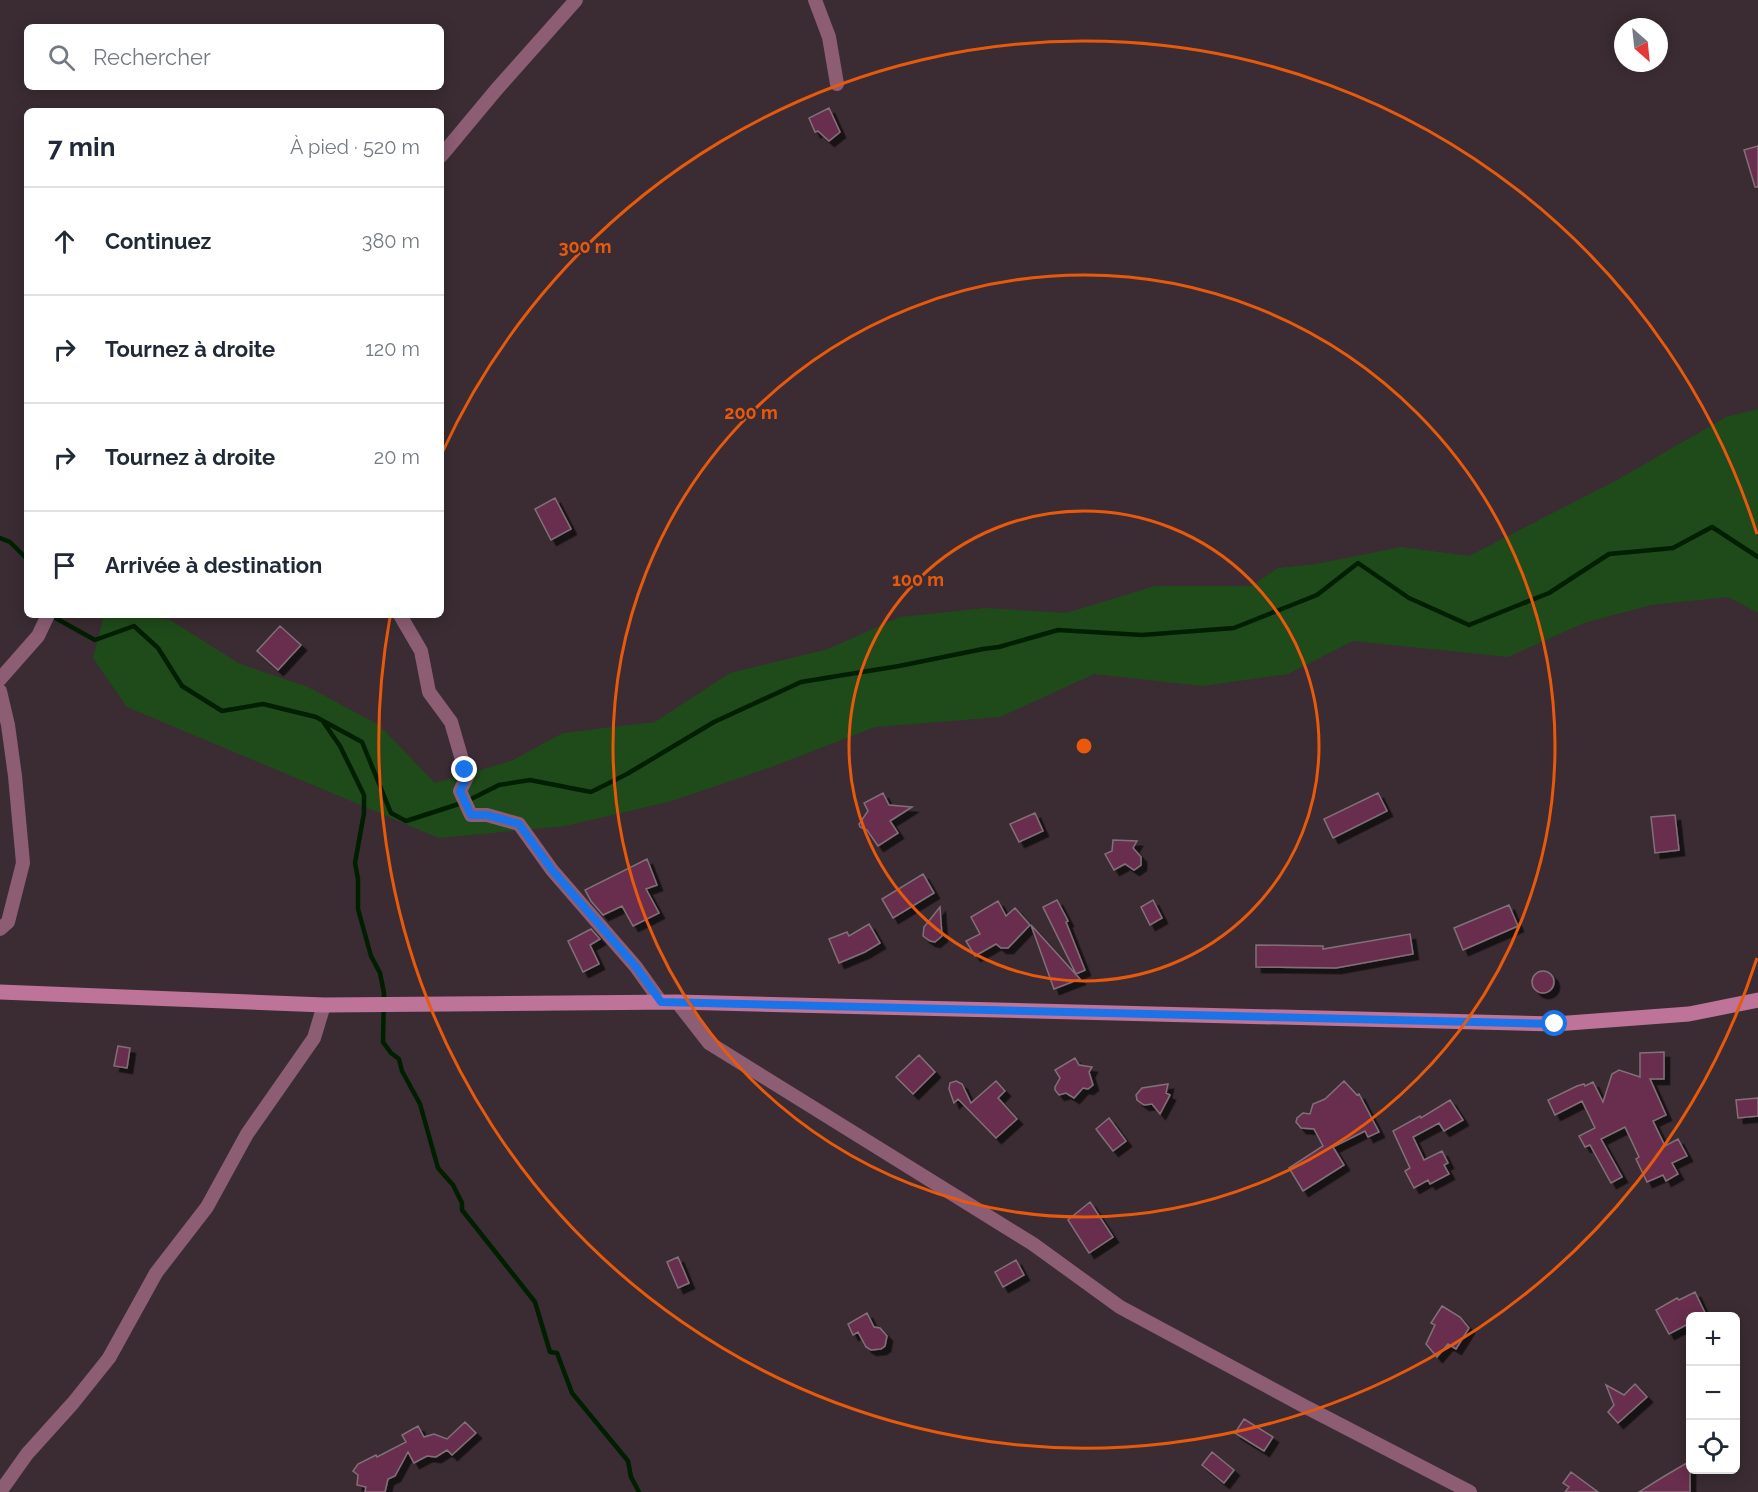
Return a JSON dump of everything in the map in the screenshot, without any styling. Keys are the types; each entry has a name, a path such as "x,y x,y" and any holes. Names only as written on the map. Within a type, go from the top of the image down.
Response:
{"main road":[{"path":"0,992 324,1005 677,1002 1555,1024 1689,1014 1758,1000"}],"street":[{"path":"444,152 576,0"},
{"path":"815,0 829,37 837,84"},
{"path":"0,678 38,636 47,618"},
{"path":"402,618 421,651 429,692 450,722 465,770 469,773 460,791 471,815 487,815 519,824 552,870 636,967 661,1002"},
{"path":"0,690 8,725 15,776 23,863 8,922 0,929"},
{"path":"677,1002 709,1043 1033,1244 1120,1307 1470,1492"},
{"path":"0,1492 27,1454 109,1359 156,1273 207,1207 247,1134 314,1038 324,1005"}],"green space":[{"path":"1758,409 1758,613 1728,597 1651,605 1584,623 1508,657 1353,641 1288,674 1203,686 1094,674 1000,717 875,727 774,766 672,801 565,826 439,838 127,707 93,658 103,618 170,620 240,664 308,687 379,725 435,783 511,761 563,733 655,722 730,673 828,649 900,617 986,608 1066,613 1155,586 1251,586 1278,568 1316,564 1401,547 1469,556 1617,480 1726,417"}],"building":[{"path":"829,108 840,132 829,141 818,131 815,132 809,118"},
{"path":"1758,146 1758,187 1755,187 1744,150"},
{"path":"555,498 571,529 551,540 535,509"},
{"path":"280,626 301,645 278,670 257,651"},
{"path":"883,793 889,805 912,807 890,821 898,833 878,846 867,830 859,824 868,811 864,803"},
{"path":"1378,793 1387,811 1333,838 1324,819"},
{"path":"1035,813 1043,831 1019,842 1010,824"},
{"path":"1675,815 1679,850 1655,853 1651,817"},
{"path":"1113,840 1137,841 1133,848 1141,857 1141,865 1134,870 1125,864 1114,870 1105,854 1112,851"},
{"path":"647,859 657,885 646,889 659,913 633,926 622,906 603,915 585,890"},
{"path":"923,874 934,893 893,918 882,899"},
{"path":"1057,900 1068,921 1066,922 1085,970 1076,974 1043,907"},
{"path":"1153,900 1162,918 1150,925 1141,907"},
{"path":"998,901 1006,916 1015,908 1030,925 1008,948 1001,948 996,944 975,956 966,941 980,934 971,917"},
{"path":"1509,905 1518,926 1463,950 1454,928"},
{"path":"940,907 942,936 935,942 930,941 923,936 924,927"},
{"path":"869,924 880,943 839,963 829,939 847,932 849,936"},
{"path":"1031,925 1080,979 1054,989"},
{"path":"591,929 600,939 590,945 599,964 583,972 568,941"},
{"path":"1410,934 1413,954 1336,968 1256,967 1256,945 1323,946 1323,949"},
{"path":"1543,971 1551,974 1554,982 1551,990 1543,993 1535,990 1532,982 1535,974"},
{"path":"118,1046 130,1048 127,1068 114,1066"},
{"path":"1664,1052 1664,1079 1650,1079 1666,1115 1653,1121 1665,1146 1678,1139 1687,1156 1672,1163 1678,1174 1666,1181 1663,1175 1647,1182 1636,1159 1639,1157 1625,1127 1601,1139 1622,1177 1611,1183 1590,1145 1585,1147 1579,1136 1595,1128 1582,1101 1555,1115 1548,1100 1577,1086 1584,1084 1585,1086 1593,1082 1603,1102 1612,1074 1619,1070 1640,1077 1640,1053"},
{"path":"919,1055 935,1072 913,1094 896,1077"},
{"path":"1075,1058 1079,1065 1092,1067 1089,1072 1093,1085 1088,1089 1083,1088 1074,1098 1066,1093 1059,1095 1055,1087 1060,1078 1055,1070"},
{"path":"956,1081 962,1084 971,1103 996,1081 1005,1091 998,1098 1017,1119 996,1138 958,1099 954,1103 949,1089 950,1083"},
{"path":"1344,1081 1357,1095 1359,1094 1379,1132 1368,1137 1365,1131 1333,1147 1344,1165 1303,1191 1289,1168 1323,1146 1314,1129 1301,1128 1296,1122 1297,1118 1303,1113 1310,1114 1313,1104 1325,1099"},
{"path":"1168,1084 1166,1093 1170,1095 1160,1114 1152,1104 1144,1105 1137,1100 1136,1095 1142,1088"},
{"path":"1758,1098 1758,1116 1738,1118 1736,1100"},
{"path":"1450,1100 1463,1120 1444,1131 1439,1123 1413,1137 1424,1160 1442,1151 1448,1163 1444,1165 1449,1174 1430,1184 1428,1180 1414,1188 1405,1171 1410,1168 1393,1131 1420,1116 1421,1118"},
{"path":"1109,1118 1126,1141 1113,1151 1096,1129"},
{"path":"1090,1202 1113,1237 1089,1253 1068,1220"},
{"path":"678,1257 689,1283 678,1288 667,1262"},
{"path":"1016,1260 1024,1275 1003,1287 995,1272"},
{"path":"1695,1292 1705,1312 1686,1312 1686,1325 1669,1334 1656,1310 1677,1298 1679,1300"},
{"path":"1442,1306 1460,1317 1469,1328 1456,1349 1448,1344 1437,1357 1426,1344 1435,1325 1431,1323"},
{"path":"867,1313 874,1327 880,1328 887,1336 885,1346 881,1349 871,1350 866,1347 858,1332 853,1335 848,1324"},
{"path":"1635,1384 1647,1397 1618,1423 1608,1412 1614,1405 1606,1385 1624,1395"},
{"path":"1244,1419 1273,1437 1264,1451 1235,1433"},
{"path":"465,1422 476,1433 452,1455 447,1450 436,1457 427,1456 414,1463 408,1452 395,1476 388,1479 385,1492 365,1492 366,1487 357,1485 358,1475 353,1471 358,1464 406,1442 402,1435 418,1426 424,1437 434,1434 447,1439"},
{"path":"1212,1452 1234,1470 1224,1483 1202,1465"},
{"path":"1686,1463 1686,1474 1690,1474 1690,1492 1639,1492"},
{"path":"1571,1472 1598,1492 1565,1492 1569,1487 1563,1483"}],"waterway":[{"path":"55,618 95,640 134,626 158,648 182,686 222,711 263,704 316,717 362,742 391,813 406,821 465,802 499,785 530,780 591,792 627,774 714,722 801,682 999,647 1058,630 1142,635 1234,628 1317,595 1358,563 1409,598 1469,625 1549,593 1609,554 1673,548 1712,527 1758,557"},
{"path":"0,538 10,542 24,556"},
{"path":"324,723 340,746 364,795 364,813 355,863 358,879 358,909 371,956 380,973 384,993 383,1042 399,1059 402,1071 420,1104 438,1168 453,1185 462,1203 462,1210 535,1302 550,1352 557,1353 572,1393 628,1461 631,1477 639,1492"}],"route":[{"path":"465,770 469,773 460,791 471,815 487,815 519,824 552,870 636,967 661,1002 1555,1024"}]}
